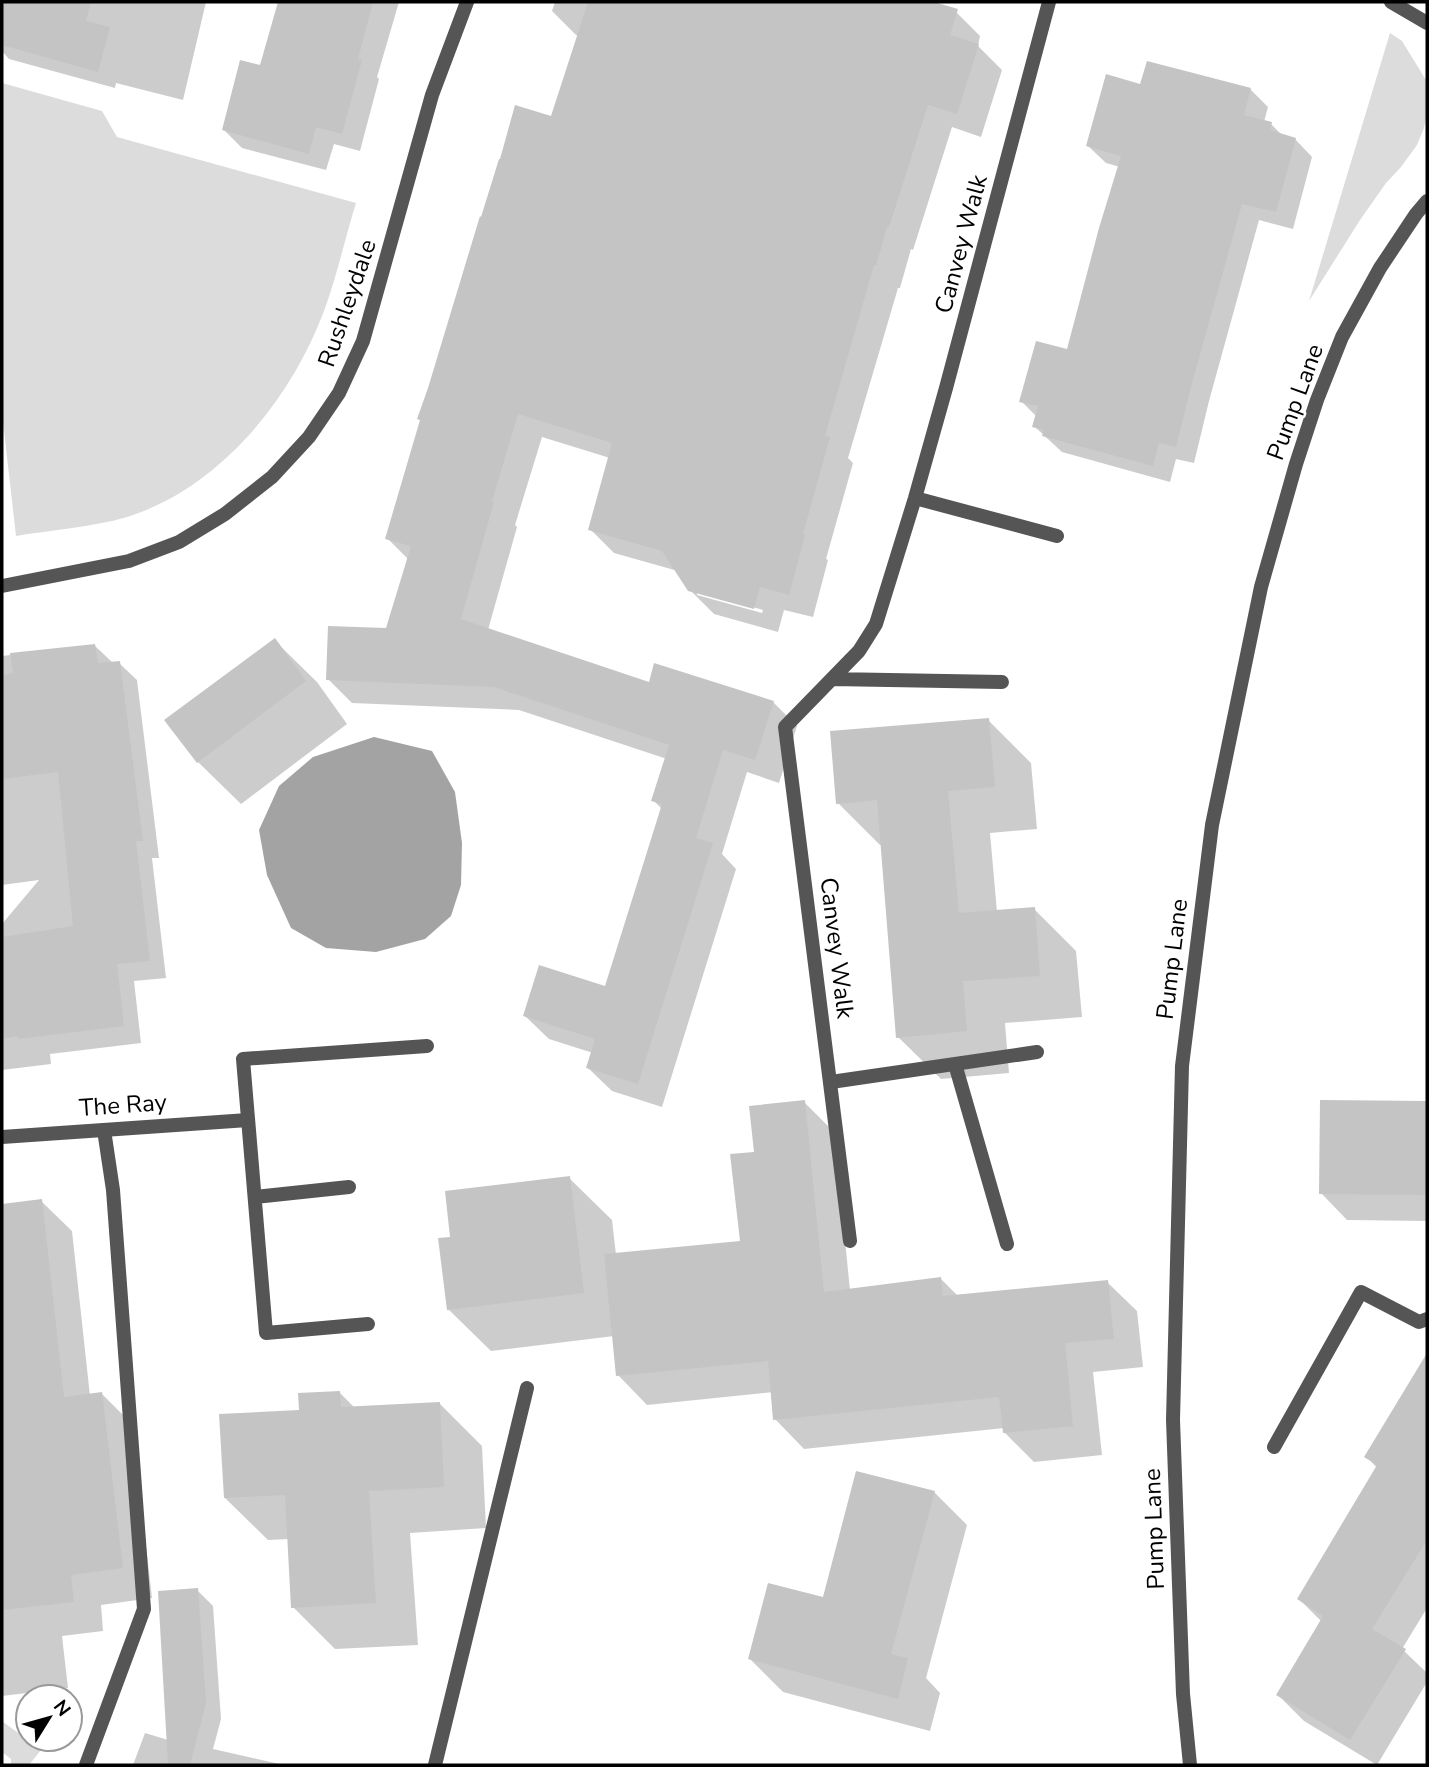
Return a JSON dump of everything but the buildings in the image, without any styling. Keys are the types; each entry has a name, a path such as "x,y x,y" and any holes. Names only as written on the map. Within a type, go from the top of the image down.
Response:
{"street":[{"name":"Rushleydale","path":"2,586 129,561 179,542 225,514 272,477 309,437 339,393 363,341 432,95 467,2"},
{"name":"Canvey Walk","path":"850,1241 785,727 859,651 876,624 915,498 1049,2"},
{"path":"1391,2 1427,23"},
{"name":"Pump Lane","path":"1190,1765 1183,1694 1173,1420 1182,1066 1212,825 1261,587 1317,400 1342,337 1380,268 1427,201"},
{"path":"915,498 1058,536"},
{"path":"832,679 1002,682"},
{"path":"368,1324 267,1333 243,1059 427,1046"},
{"path":"831,1082 1037,1052"},
{"path":"955,1064 1007,1244"},
{"name":"The Ray","path":"2,1136 248,1120"},
{"path":"86,1765 144,1609 113,1190 104,1130"},
{"path":"255,1197 349,1187"},
{"path":"1274,1447 1362,1292 1419,1322 1427,1319"},
{"path":"435,1765 527,1388"}],"shaded area":[{"path":"1390,33 1402,41 1426,80 1427,113 1424,128 1417,145 1360,220 1309,301"},
{"path":"2,83 102,111 117,137 356,203 329,298 310,344 272,407 222,462 192,485 161,503 127,517 87,526 16,536 2,413"},
{"path":"374,737 432,751 455,792 462,843 461,885 451,916 425,939 376,952 326,948 291,928 267,875 259,830 279,786 313,757"},
{"path":"2,1721 14,1730 14,1753 39,1753 29,1765 11,1765 11,1759 2,1752"}]}
